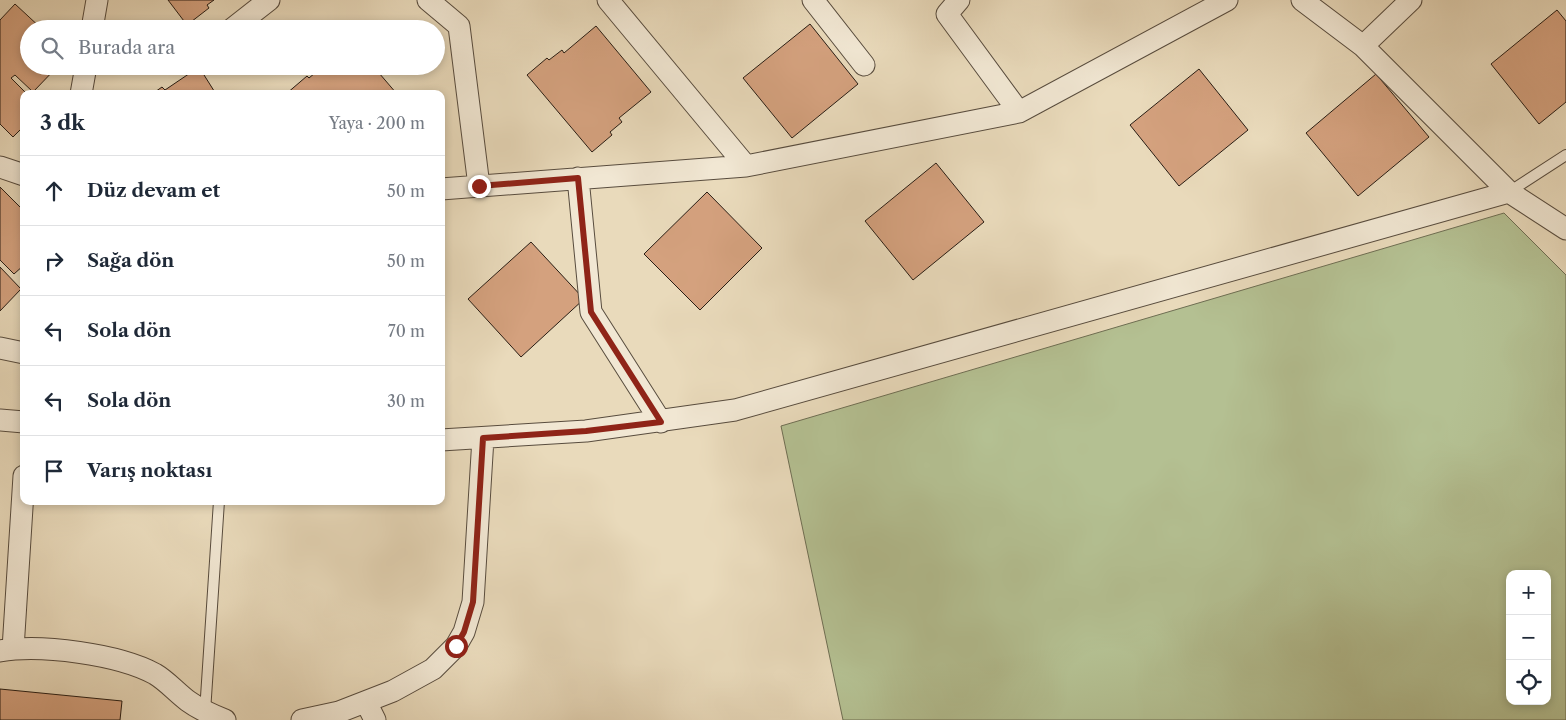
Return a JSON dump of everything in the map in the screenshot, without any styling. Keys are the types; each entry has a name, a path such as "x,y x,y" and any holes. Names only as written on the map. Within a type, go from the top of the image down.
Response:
{"street":[{"path":"94,20 97,0"},
{"path":"243,20 268,0"},
{"path":"428,0 459,26 479,186"},
{"path":"608,0 746,166"},
{"path":"813,0 864,65"},
{"path":"959,0 946,14 1019,112"},
{"path":"445,189 746,166 1019,112 1227,0"},
{"path":"1302,0 1364,46 1509,192 1566,229"},
{"path":"1364,46 1411,0"},
{"path":"82,90 84,75"},
{"path":"0,167 20,174"},
{"path":"578,178 591,312 661,422"},
{"path":"445,440 586,431 661,422 735,410 1509,192"},
{"path":"0,348 20,352"},
{"path":"0,420 20,422"},
{"path":"302,720 339,712 370,711 446,659 464,632 473,602 483,438"},
{"path":"21,505 6,650 75,653 123,661 156,675 187,700 206,712 225,720"}],"lane":[{"path":"1509,192 1566,155"},
{"path":"206,712 219,505"}],"green space":[{"path":"1504,213 1566,275 1566,720 843,720 781,426"}],"building":[{"path":"168,0 214,0 207,5 209,8 193,20 183,20"},
{"path":"15,4 32,20 20,20 20,75 49,75 35,90 31,90 15,75 11,78 23,90 20,90 20,130 13,137 0,124 0,20"},
{"path":"1557,10 1566,21 1566,102 1539,124 1491,64"},
{"path":"810,24 858,84 792,138 743,78"},
{"path":"596,26 651,92 619,118 622,122 610,132 612,135 592,152 527,75 547,58 549,60 562,50 564,53"},
{"path":"1199,69 1248,130 1179,186 1130,125"},
{"path":"1376,74 1429,137 1358,196 1306,133"},
{"path":"187,75 204,75 213,90 165,90"},
{"path":"313,75 381,75 394,90 291,90 307,76 309,78"},
{"path":"936,163 984,222 913,280 865,221"},
{"path":"0,187 20,207 20,269 14,274 0,260"},
{"path":"707,192 762,248 700,310 644,254"},
{"path":"531,242 584,299 521,357 468,299"},
{"path":"0,267 20,290 0,311"},
{"path":"0,689 122,701 120,720 0,720"}],"route":[{"path":"456,646 470,618 473,602 483,438 511,438 661,422 591,312 578,178 479,186"}]}
